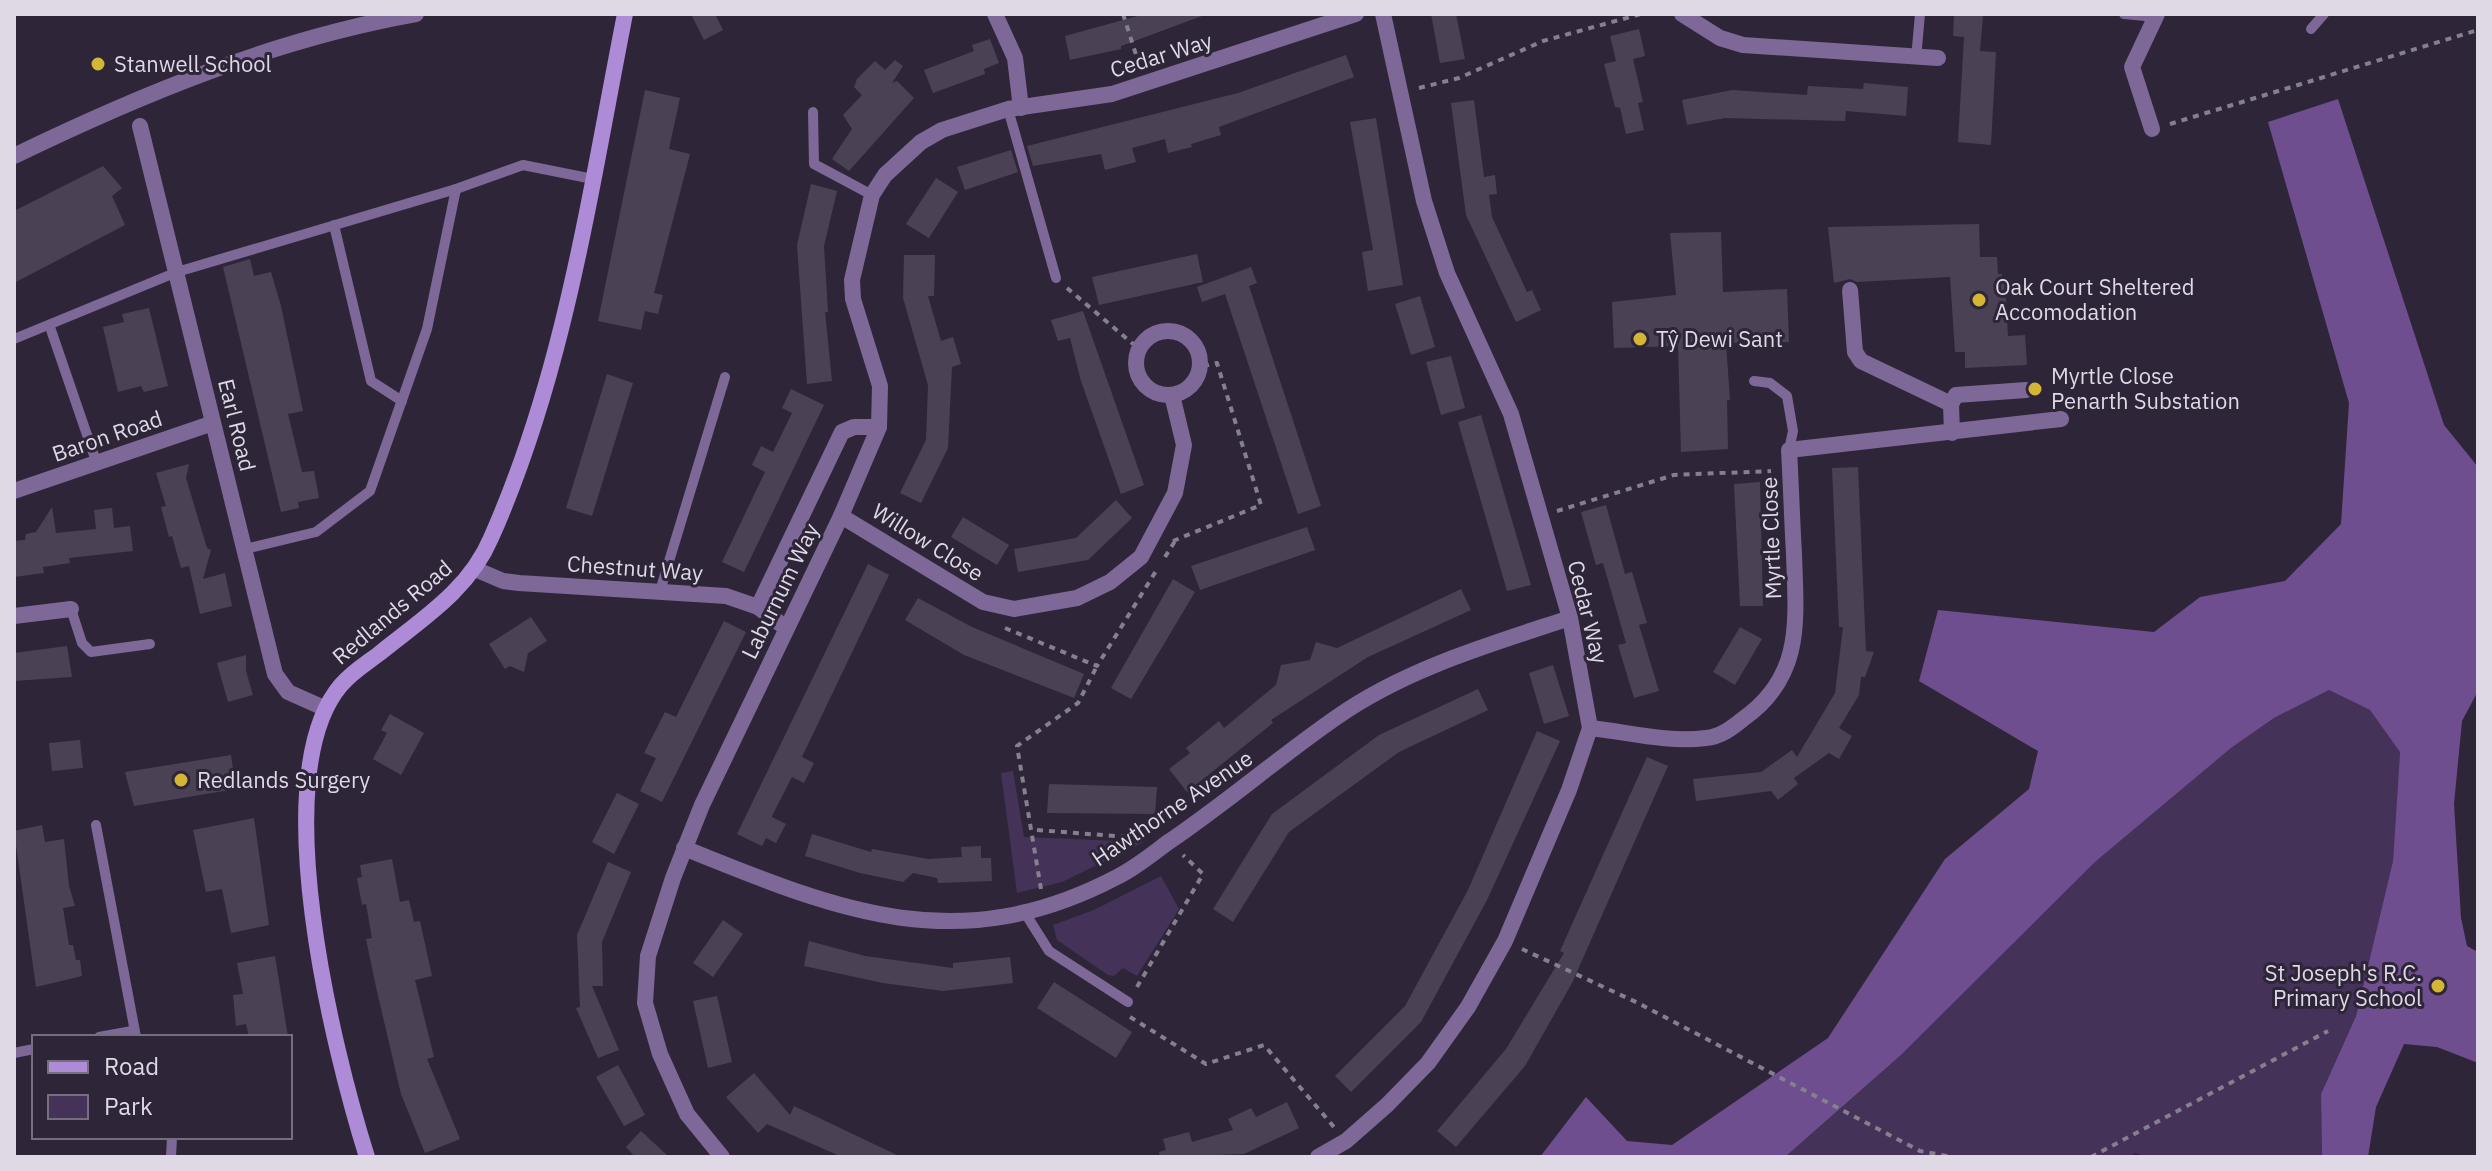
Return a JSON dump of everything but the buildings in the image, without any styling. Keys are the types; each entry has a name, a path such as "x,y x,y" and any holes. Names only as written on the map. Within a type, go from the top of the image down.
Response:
{"main road":[{"name":"Redlands Road","path":"367,1157 331,1030 312,898 309,776 324,708 345,680 441,605 475,569 493,534 551,378 625,14"}],"street":[{"path":"14,156 92,118 283,45 416,14"},
{"path":"995,14 1015,58 1014,108"},
{"name":"Cedar Way","path":"1014,108 1112,94 1356,14"},
{"name":"Cedar Way","path":"1318,1157 1346,1141 1428,1063 1468,1007 1505,941 1569,790 1590,728 1570,618 1511,414 1447,273 1434,237 1383,14"},
{"path":"1682,14 1720,38 1743,45 1916,59 1938,58"},
{"path":"2152,129 2132,67 2157,15"},
{"name":"Laburnum Way","path":"722,1157 701,1135 675,1091 645,1003 648,956 684,848 841,516 879,427 880,386 855,307 852,280 872,195 885,175 921,142 942,130 1014,108"},
{"name":"Earl Road","path":"140,126 275,674 288,692 324,708"},
{"path":"1850,290 1855,352 1861,361 1951,404"},
{"path":"1172,332 1182,335 1196,348 1200,367 1188,388 1172,395 1162,395 1145,386 1136,368 1139,349 1153,335 1172,332"},
{"path":"1952,433 1951,404 1956,395 2026,390"},
{"name":"Willow Close","path":"841,516 968,594 1014,609 1056,603 1095,590 1128,570 1150,541 1175,493 1184,463 1184,445 1172,395"},
{"name":"Myrtle Close","path":"1590,728 1679,739 1708,738 1728,730 1756,711 1776,688 1788,665 1797,632 1789,450 2061,419"},
{"name":"Baron Road","path":"14,491 213,423"},
{"path":"758,607 842,432 854,427 879,427"},
{"name":"Chestnut Way","path":"475,569 503,581 519,583 726,596 758,607 786,628"},
{"path":"14,616 71,609"},
{"name":"Hawthorne Avenue","path":"684,848 785,890 847,910 941,922 1044,909 1118,877 1338,716 1379,692 1480,648 1570,618"}],"lane":[{"path":"1916,59 1920,14"},
{"path":"2124,14 2157,15"},
{"path":"2311,29 2324,14"},
{"path":"1014,108 1056,278"},
{"path":"813,112 814,164 872,195"},
{"path":"14,339 50,327 177,272 456,189 523,165 593,179"},
{"path":"245,549 316,532 370,491 427,329 456,189"},
{"path":"334,225 371,381 402,401"},
{"path":"50,327 97,464"},
{"path":"660,591 725,377"},
{"path":"1754,381 1776,386 1787,396 1793,431 1789,450"},
{"path":"71,609 82,643 91,652 150,644"},
{"path":"96,825 134,1034"},
{"path":"1025,913 1049,951 1128,1002"}],"path":[{"path":"1123,14 1145,82"},
{"path":"1401,92 1459,78 1543,41 1641,14"},
{"path":"2152,129 2478,30"},
{"path":"1056,278 1139,349"},
{"path":"1150,541 1175,541 1261,505 1217,363 1200,367"},
{"path":"1539,516 1674,475 1791,470"},
{"path":"1044,909 1017,746 1078,703 1097,666"},
{"path":"1037,830 1171,841 1203,874 1123,1012 1206,1064 1264,1045 1346,1141"},
{"path":"1505,941 1638,1003 1920,1151 1953,1157"},
{"path":"2091,1157 2328,1031"}],"green space":[{"path":"2329,690 2370,710 2400,751 2393,861 2356,1016 2321,1094 2322,1157 2147,1157 2135,1153 2129,1157 1785,1157 1901,1055 2095,862 2231,748 2274,718"},
{"path":"1013,771 1024,837 1144,842 1062,882 1017,893 1001,773"},
{"path":"1161,876 1179,909 1137,976 1123,968 1114,976 1108,975 1057,940 1053,925 1094,910"}],"shaded area":[{"path":"2338,99 2444,425 2478,467 2478,691 2462,721 2454,804 2461,918 2467,946 2478,952 2478,1063 2437,1047 2404,1044 2376,1107 2368,1157 2322,1157 2321,1094 2356,1016 2393,861 2400,752 2370,710 2329,690 2274,718 2231,748 2095,862 1901,1055 1785,1157 1540,1157 1586,1097 1627,1141 1672,1145 1828,1038 1945,859 2029,789 2038,751 1919,681 1938,610 2154,632 2200,597 2285,581 2341,524 2349,403 2268,122"}],"place":[{"name":"Stanwell School","path":"98,64"},
{"name":"Oak Court Sheltered Accomodation","path":"1979,300"},
{"name":"Tŷ Dewi Sant","path":"1640,339"},
{"name":"Myrtle Close Penarth Substation","path":"2035,389"},
{"name":"Redlands Surgery","path":"181,780"},
{"name":"St Joseph's R.C. Primary School","path":"2438,986"}]}
